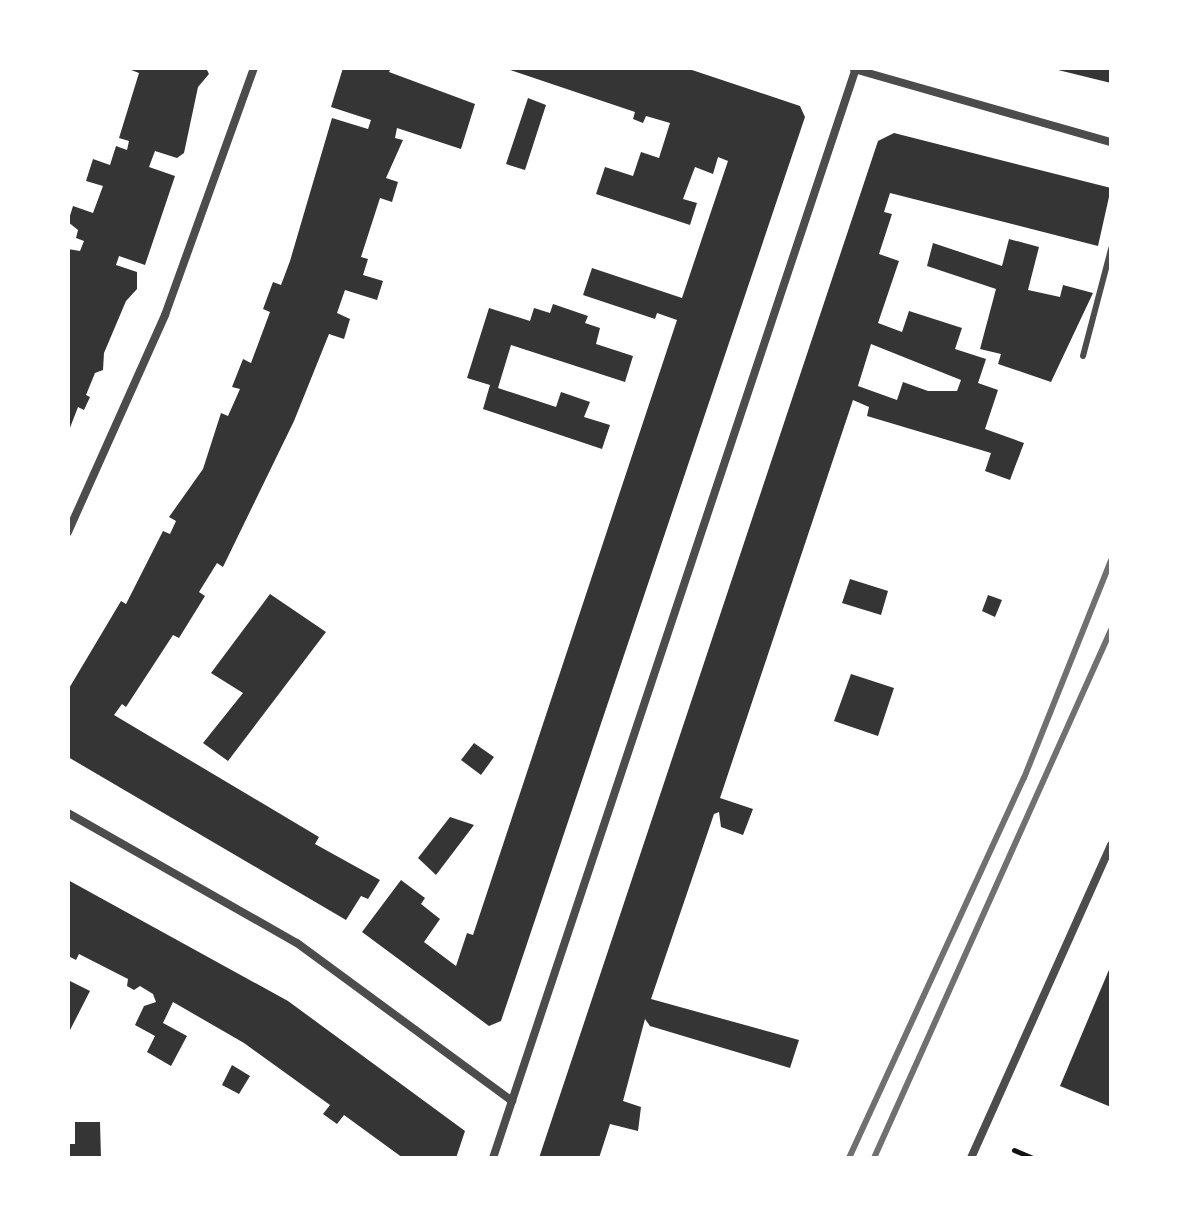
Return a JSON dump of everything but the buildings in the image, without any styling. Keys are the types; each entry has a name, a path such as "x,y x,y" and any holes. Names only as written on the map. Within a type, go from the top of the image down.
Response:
{"street":[{"path":"68,532 165,315 254,68"},
{"path":"493,1158 854,68 1111,142"},
{"path":"68,813 297,943 512,1101"},
{"path":"971,1158 1111,845"}],"lane":[{"path":"1083,356 1111,249"}],"path":[{"path":"1014,1150 1033,1158"}],"railway":[{"path":"849,1158 1024,778 1111,561"},
{"path":"874,1158 1111,630"}]}
